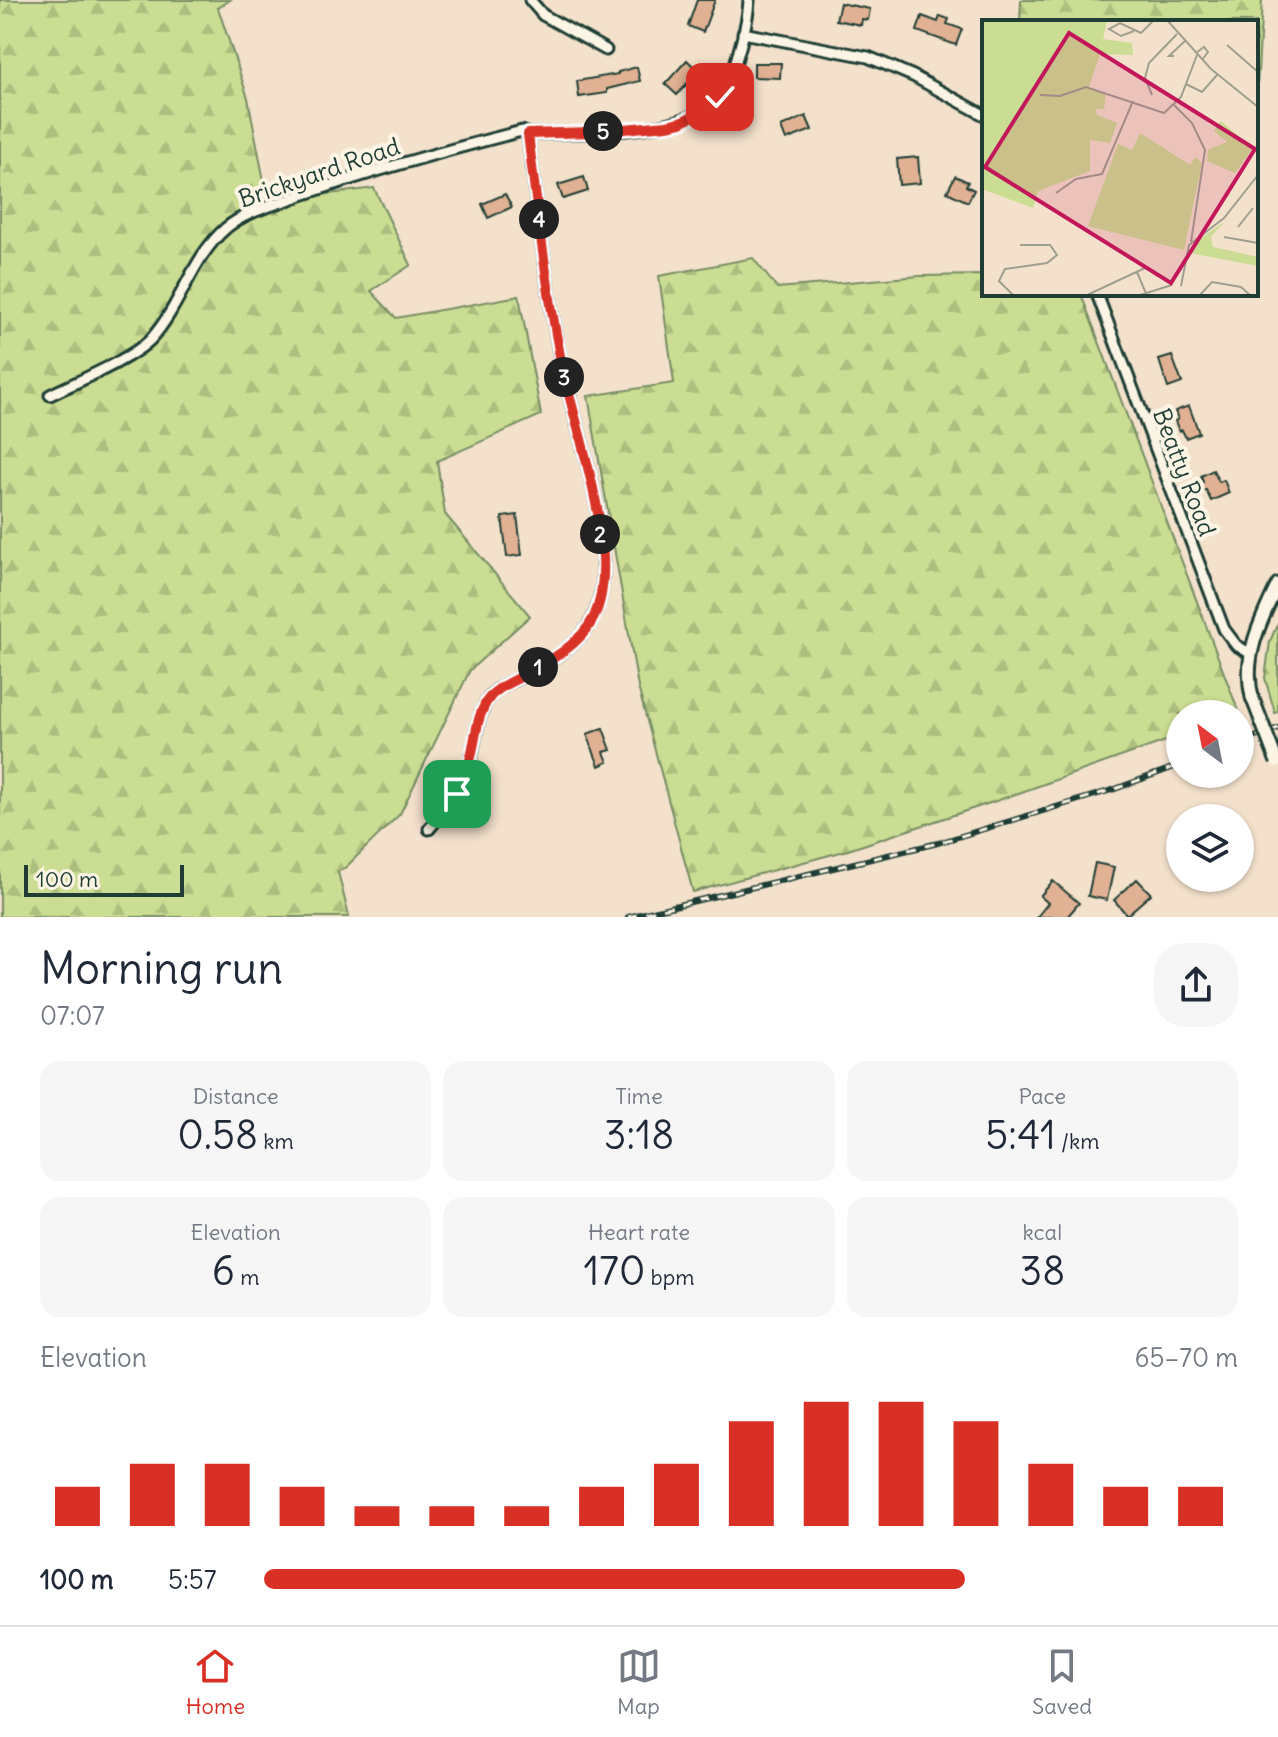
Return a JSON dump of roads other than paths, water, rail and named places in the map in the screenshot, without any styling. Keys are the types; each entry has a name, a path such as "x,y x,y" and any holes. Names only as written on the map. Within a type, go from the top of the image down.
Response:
{"street":[{"path":"530,0 543,15 606,50"},
{"name":"Brickyard Road","path":"50,395 146,343 164,320 207,250 237,220 395,165 522,131 528,134 654,127 687,119 703,111 720,97 726,87 743,33 749,0"},
{"path":"743,33 830,49 883,63 982,114"},
{"path":"429,829 446,810 462,782 488,699 497,689 554,658 584,632 594,616 601,594 603,553 599,519 561,360 528,134"},
{"name":"Beatty Road","path":"1098,296 1224,629 1236,645 1251,654"},
{"path":"1278,584 1255,635 1249,676 1252,697 1278,764"}],"railway":[{"path":"1254,737 1278,728"},
{"path":"628,917 938,843 1115,789 1166,770"}]}
